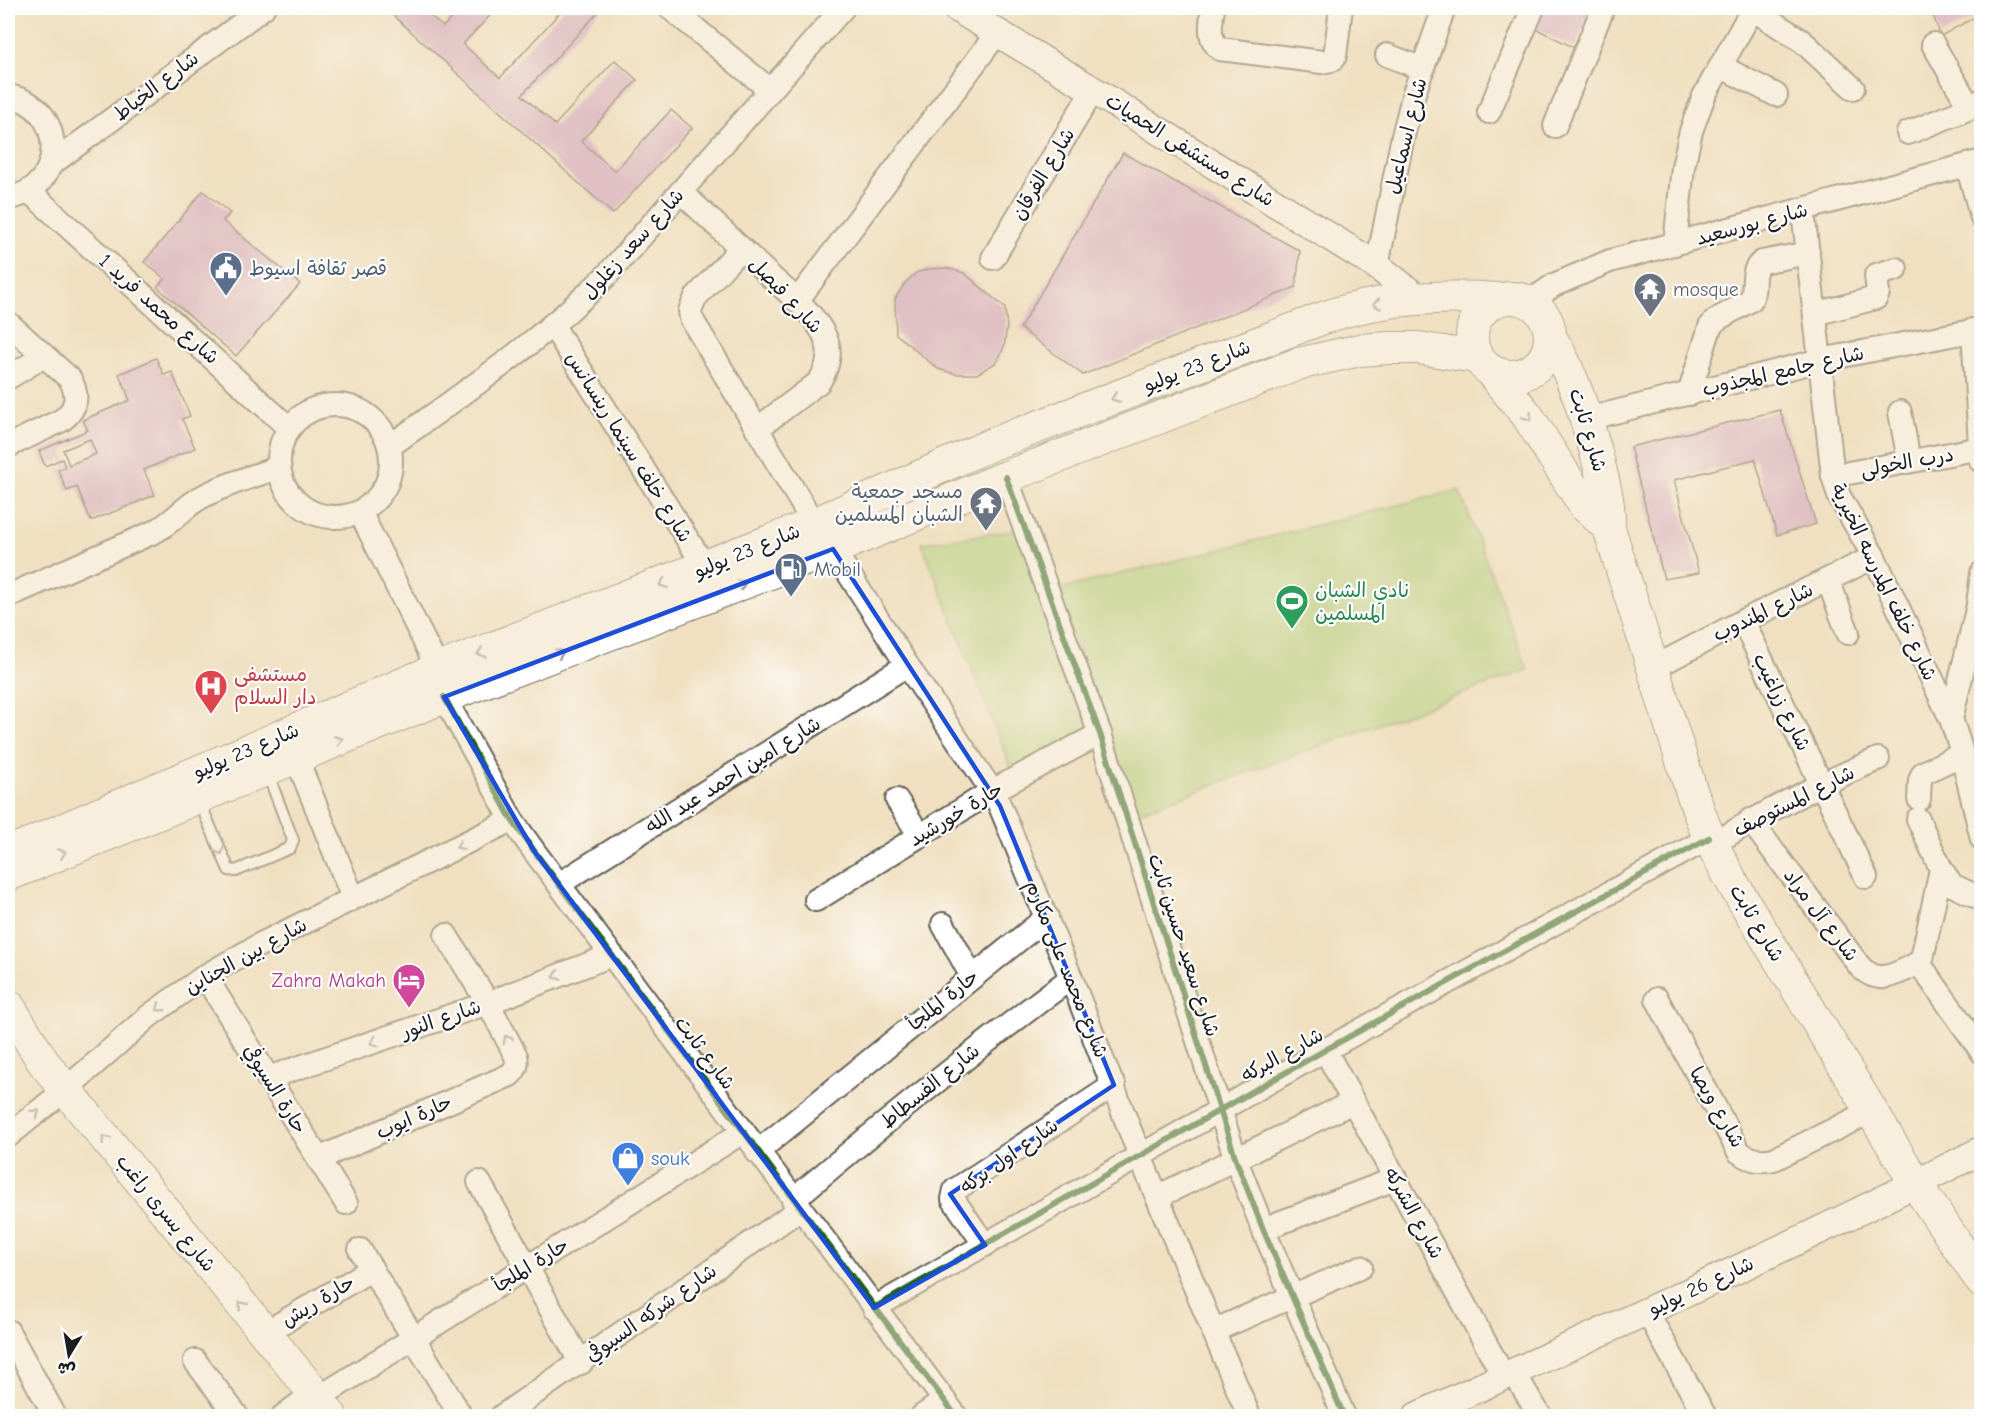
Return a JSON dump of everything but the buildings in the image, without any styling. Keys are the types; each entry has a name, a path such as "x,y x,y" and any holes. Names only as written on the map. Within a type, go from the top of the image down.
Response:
{"main road":[{"name":"شارع 23 يوليو","path":"8,853 441,683 705,567 814,524 990,445 1323,318 1349,309 1419,299 1446,297 1498,299"},
{"path":"1520,298 1529,302 1545,316 1550,336 1549,348 1544,358 1526,374 1503,376 1484,364 1472,346 1471,334 1474,322 1479,313 1498,299 1520,298"},
{"path":"1418,348 1419,299"},
{"path":"1323,318 1331,355"},
{"name":"شارع ثابت","path":"1550,336 1575,385 1587,419 1607,495 1609,528 1692,793 1711,841 1732,882 1916,1184 1982,1282"},
{"name":"شارع 23 يوليو","path":"8,875 296,757 441,683 833,549 1006,477 1298,364 1360,350 1418,348 1484,364"},
{"name":"شارع ثابت","path":"1484,364 1527,415 1584,506 1609,528"},
{"name":"شارع يسرى راغب","path":"8,1005 24,1035 64,1090 321,1403"}],"street":[{"name":"شارع الخياط","path":"18,195 38,184 50,165 263,8"},
{"path":"670,8 770,90"},
{"name":"شارع سعد زغلول","path":"390,446 553,326 607,275 843,8"},
{"name":"شارع مستشفى الحميات","path":"956,8 1377,266 1419,299"},
{"path":"1213,8 1212,38 1215,44 1227,51 1327,62 1332,60 1337,50 1341,8"},
{"name":"شارع اسماعيل","path":"1377,266 1403,136 1444,8"},
{"path":"1489,112 1533,8"},
{"path":"1555,126 1603,8"},
{"path":"1675,244 1683,167 1691,131 1704,96 1722,67 1752,8 1802,41 1853,88"},
{"path":"797,301 998,32"},
{"path":"1908,133 1976,104 1932,44"},
{"path":"1387,55 1423,69"},
{"path":"1722,67 1776,95"},
{"name":"شارع الفرقان","path":"993,258 1093,90"},
{"path":"8,96 24,101 37,110 46,122 52,135 53,151 50,165"},
{"path":"1974,163 1982,218"},
{"name":"شارع بورسعيد","path":"1529,302 1554,285 1610,261 1803,211 1974,163"},
{"name":"شارع فيصل","path":"681,192 797,301 826,337 829,361 819,382 756,429"},
{"name":"شارع محمد فريد 1","path":"18,195 289,428"},
{"name":"شارع خلف المدرسه الخيرية","path":"1803,211 1833,476 1844,506 1874,557 1951,719 1968,748 1982,839"},
{"path":"741,248 696,297 690,311 693,325 814,524"},
{"path":"1689,394 1710,327 1716,320 1751,300 1754,272 1758,264 1808,253"},
{"path":"1815,314 1876,298 1878,293 1876,275 1896,270"},
{"path":"8,323 70,379 75,387 76,397 74,406 62,420 8,446"},
{"name":"شارع خلف سينما رينسانس","path":"553,326 705,567"},
{"path":"1977,329 1982,462"},
{"name":"شارع جامع المجذوب","path":"1587,419 1821,360 1977,329"},
{"path":"8,378 44,356"},
{"path":"337,404 355,408 370,417 383,430 390,446 392,462 390,477 383,492 360,512 346,517 330,517 302,506 290,495 279,467 279,453 289,428 302,415 319,407 337,404"},
{"path":"1900,412 1909,461"},
{"name":"درب الخولى","path":"1833,476 1981,448"},
{"path":"8,596 156,531 206,495 279,467"},
{"name":"شارع سعيد حسين ثابت","path":"1006,477 1100,734 1236,1160 1263,1229 1344,1416"},
{"name":"شارع ثابت","path":"360,512 441,683 512,820 950,1409"},
{"name":"شارع محمد على مكارم","path":"833,549 907,665 992,791 1047,917 1140,1156 1249,1416"},
{"name":"شارع المندوب","path":"1653,668 1874,557"},
{"path":"1951,719 1975,645 1982,573"},
{"path":"1828,580 1848,633"},
{"name":"شارع زراغيب","path":"1743,621 1866,877"},
{"name":"شارع امين احمد عبد الله","path":"559,884 907,665"},
{"name":"حارة خورشيد","path":"816,900 992,791 1100,734"},
{"path":"1968,748 1923,773 1920,780 1918,809 1941,869 1952,885 1978,893"},
{"path":"296,757 353,898"},
{"name":"شارع المستوصف","path":"1711,841 1821,783 1878,759"},
{"path":"897,800 920,836"},
{"name":"شارع بين الجناين","path":"8,1136 149,1016 205,976 261,944 512,820"},
{"name":"شارع آل مراد","path":"1750,820 1861,968 1867,973 1883,977 1919,963"},
{"name":"شارع البركه","path":"874,1308 1324,1050 1711,841"},
{"path":"1941,869 1924,953 1919,963 1982,1052"},
{"name":"حارة الملجأ","path":"757,1152 1047,917"},
{"path":"943,924 972,977"},
{"path":"446,935 488,1003"},
{"name":"شارع النور","path":"268,1078 488,1003 612,955"},
{"name":"حارة السيوفي","path":"205,976 346,1203"},
{"name":"شارع الفسطاط","path":"797,1204 884,1122 978,1047 1071,978"},
{"name":"شارع ويصا","path":"1657,999 1740,1152 1750,1159 1762,1162 1774,1160 1872,1111"},
{"name":"حارة ايوب","path":"318,1159 510,1075 516,1070 518,1063 516,1056 488,1003"},
{"name":"شارع الشركه","path":"1324,1050 1395,1179 1509,1375 1540,1416"},
{"name":"شارع اول بركه","path":"985,1245 953,1199 956,1190 1114,1085"},
{"path":"1157,1197 1353,1102"},
{"name":"حارة الملجأ","path":"283,1416 321,1403 414,1339 742,1132"},
{"name":"شارع 26 يوليو","path":"1417,1416 1647,1312 1916,1184 1982,1150"},
{"path":"1263,1229 1395,1179"},
{"path":"479,1182 581,1363"},
{"name":"شارع شركه السيوفي","path":"502,1416 581,1363 797,1204"},
{"path":"360,1250 460,1416"},
{"path":"1214,1331 1361,1267"},
{"name":"حارة ريش","path":"265,1333 372,1269"},
{"path":"1647,1312 1705,1416"},
{"path":"8,1331 55,1416"},
{"path":"195,1360 237,1416"},
{"path":"922,1416 950,1409"}],"lane":[{"path":"198,798 227,868 236,872 290,848 294,843 266,770"}],"highlighted area":[{"path":"833,549 1000,806 1114,1085 950,1194 985,1245 874,1308 534,851 444,697"}],"green space":[{"name":"نادي الشبان المسلمين","path":"1459,490 1528,670 1136,813 1056,590"},
{"path":"1019,530 1092,733 1013,773 922,543"}],"cycle path":[{"path":"1006,477 1100,734 1236,1160 1263,1229 1344,1416"},
{"path":"444,697 512,820 534,851 956,1416"},
{"path":"874,1308 1325,1050 1709,838"}],"place":[{"name":"قصر ثقافة اسيوط","path":"226,297"},
{"name":"mosque","path":"1650,318"},
{"name":"مسجد جمعية الشبان المسلمين","path":"986,532"},
{"name":"Mobil","path":"791,598"},
{"name":"نادي الشبان المسلمين","path":"1292,630"},
{"name":"مستشفى دار السلام","path":"211,715"},
{"name":"Zahra Makah","path":"409,1009"},
{"name":"souk","path":"628,1187"}]}
